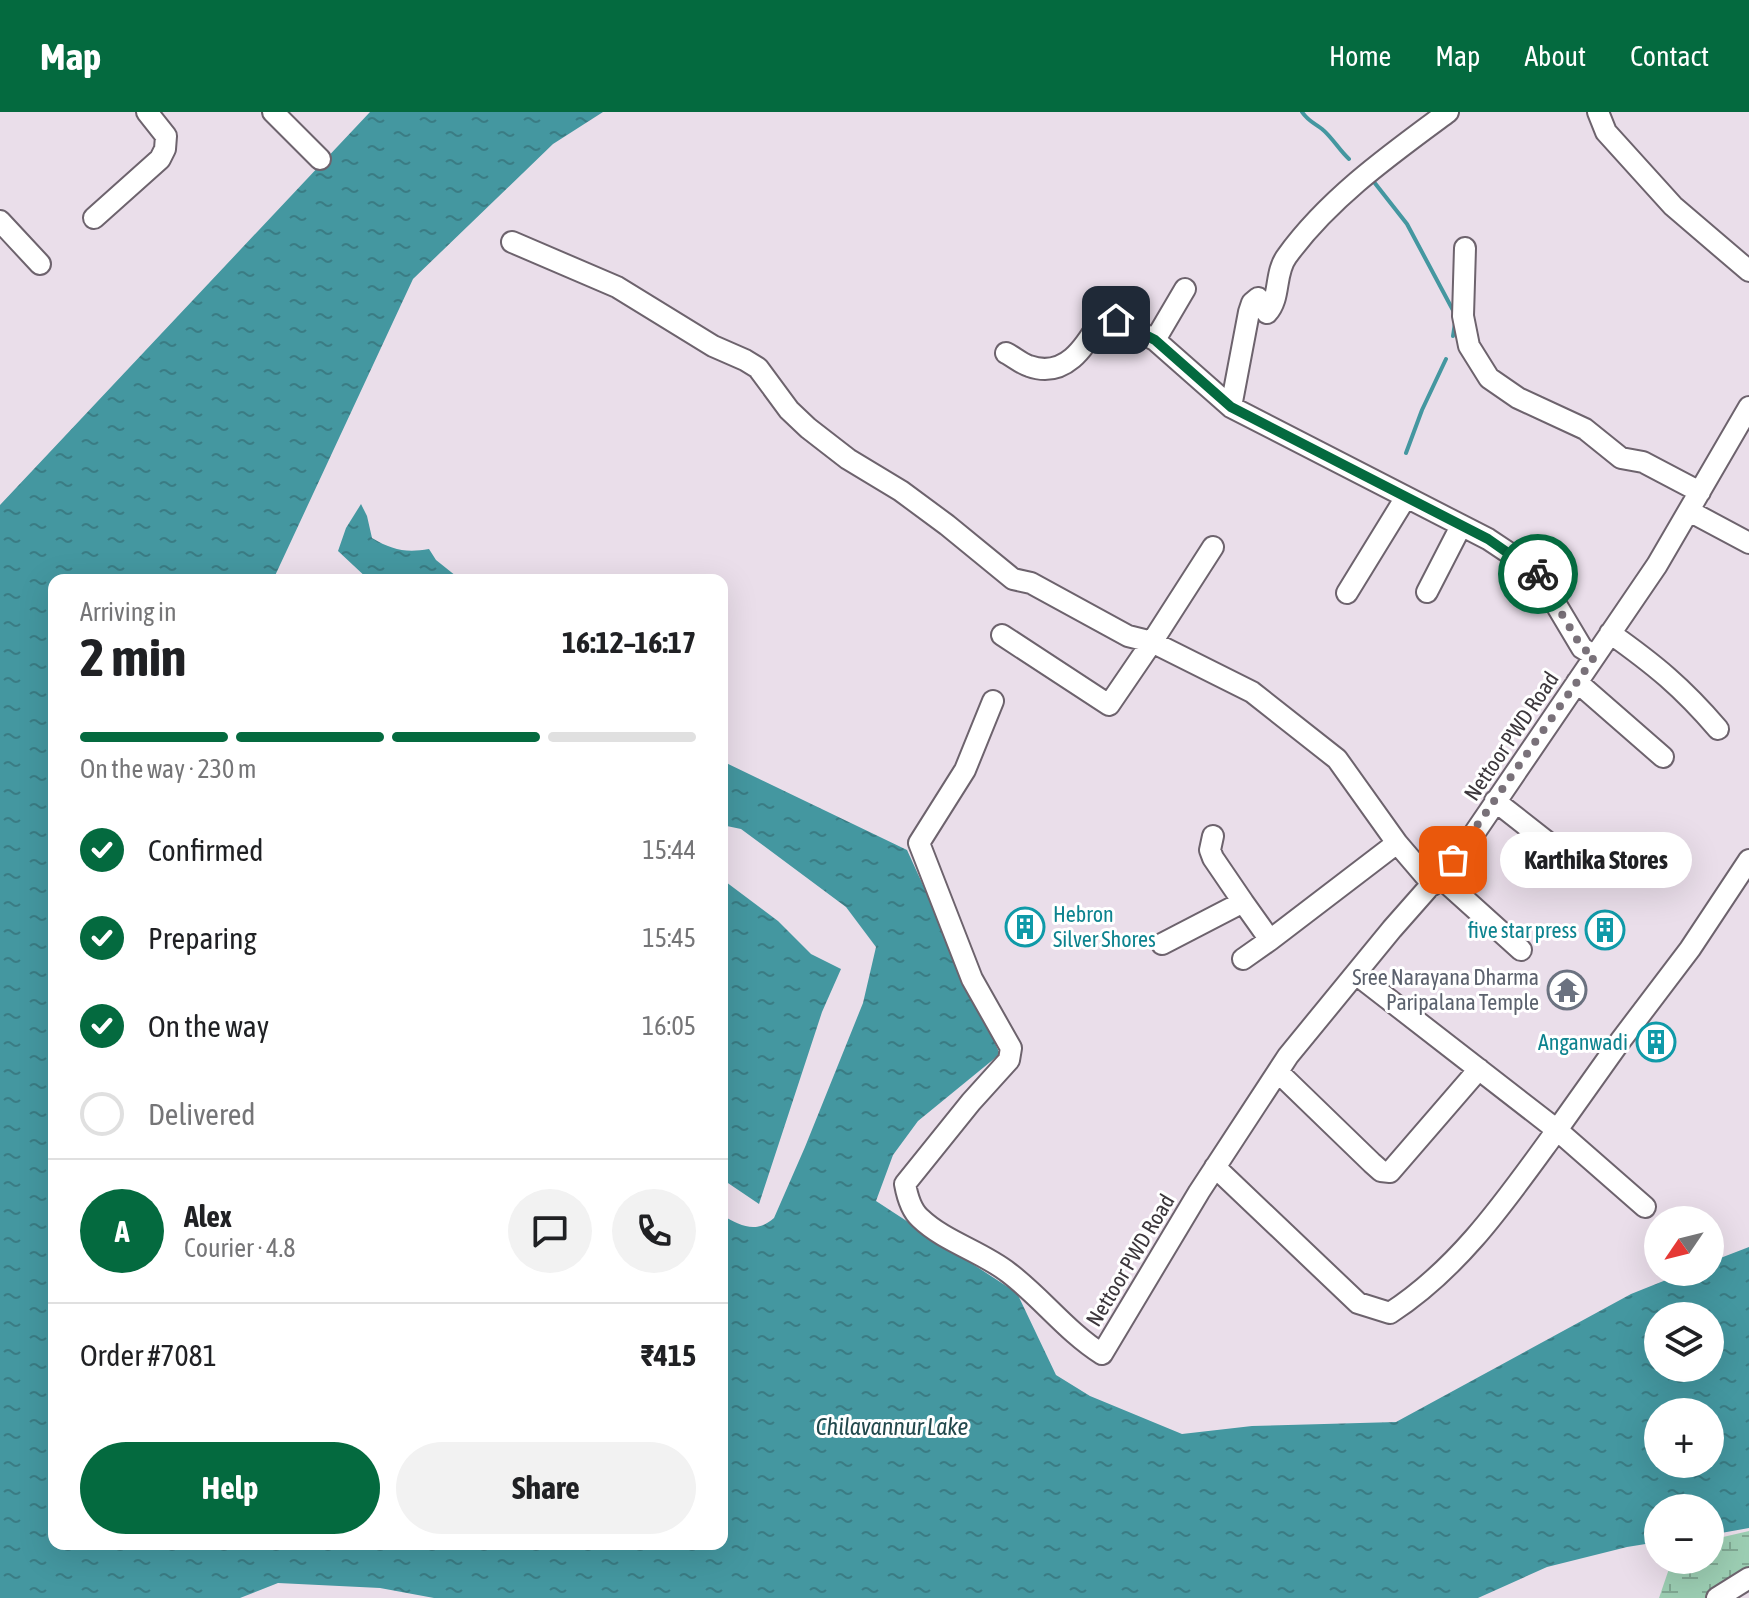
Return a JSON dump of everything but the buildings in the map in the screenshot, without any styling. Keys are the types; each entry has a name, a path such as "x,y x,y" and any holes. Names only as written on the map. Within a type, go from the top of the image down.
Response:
{"street":[{"path":"94,218 160,159 166,136 147,112"},
{"path":"273,112 320,159"},
{"path":"1231,407 1252,303 1258,298 1267,313 1273,307 1284,259 1345,194 1391,153 1448,112"},
{"path":"1598,112 1606,132 1673,206 1749,271"},
{"path":"0,221 40,264"},
{"path":"512,242 617,287 713,346 758,368 789,410 808,428 848,459 901,491 1013,579 1031,583 1128,636 1152,642 1252,692 1337,759 1397,843 1436,881 1521,950"},
{"path":"1465,248 1463,316 1469,346 1489,378 1518,398 1585,429 1621,458 1643,462 1700,492"},
{"path":"1155,340 1185,289"},
{"path":"1006,353 1030,367 1046,369 1068,362 1081,354 1100,321 1116,320 1155,340 1231,407 1488,539 1536,571 1582,648 1595,656"},
{"name":"Nettoor PWD Road","path":"993,701 965,770 919,843 972,979 1011,1048 1009,1060 905,1184 920,1218 939,1234 1008,1272 1084,1342 1102,1354 1215,1167 1278,1072 1356,974 1467,844 1657,565 1749,407"},
{"path":"1347,593 1406,497"},
{"path":"1689,511 1749,543"},
{"path":"1427,592 1461,526"},
{"path":"1002,635 1109,705 1213,547"},
{"path":"1610,633 1672,678 1718,729"},
{"path":"1577,682 1663,757"},
{"path":"1495,801 1583,870"},
{"path":"1213,836 1210,850 1213,858 1270,940"},
{"path":"1243,959 1397,843"},
{"path":"1215,1167 1358,1303 1390,1313 1414,1297 1486,1229 1690,949 1749,860"},
{"path":"1162,944 1243,902"},
{"path":"1356,974 1557,1130 1644,1206"},
{"path":"1278,1072 1372,1163 1381,1171 1390,1172 1479,1069"},
{"path":"1717,1598 1749,1578"}],"green space":[{"path":"1749,1531 1749,1570 1706,1598 1659,1598 1667,1574 1724,1574 1724,1537"}],"water":[{"name":"Chilavannur Lake","path":"370,112 603,112 553,144 413,279 276,574 48,574 48,1550 728,1550 728,1218 755,1227 774,1218 863,1003 876,947 846,907 741,829 728,826 728,764 907,850 1000,1054 918,1121 893,1155 876,1201 1017,1293 1056,1375 1090,1396 1182,1434 1252,1426 1396,1422 1631,1294 1651,1286 1724,1286 1724,1257 1749,1247 1749,1528 1724,1532 1724,1494 1644,1494 1644,1544 1547,1567 1478,1598 434,1598 380,1588 278,1583 240,1598 0,1598 0,505"},
{"path":"361,504 372,538 399,550 429,549 436,560 454,574 363,574 338,551 346,528"},
{"path":"728,884 778,921 811,954 841,969 822,1012 759,1204 728,1183"}],"waterway":[{"path":"1302,112 1326,132 1349,159"},
{"path":"1374,182 1407,224 1455,314"},
{"path":"1453,336 1455,323"},
{"path":"1406,453 1446,359"}],"way so far":[{"path":"1453,860 1595,656 1582,648 1538,574"}],"place":[{"name":"Karthika Stores","path":"1453,860"},
{"name":"Hebron Silver Shores","path":"1025,927"},
{"name":"five star press","path":"1605,930"},
{"name":"Sree Narayana Dharma Paripalana Temple","path":"1567,990"},
{"name":"Anganwadi","path":"1656,1042"}],"route":[{"path":"1116,320 1155,340 1231,407 1488,539 1538,574"}]}
